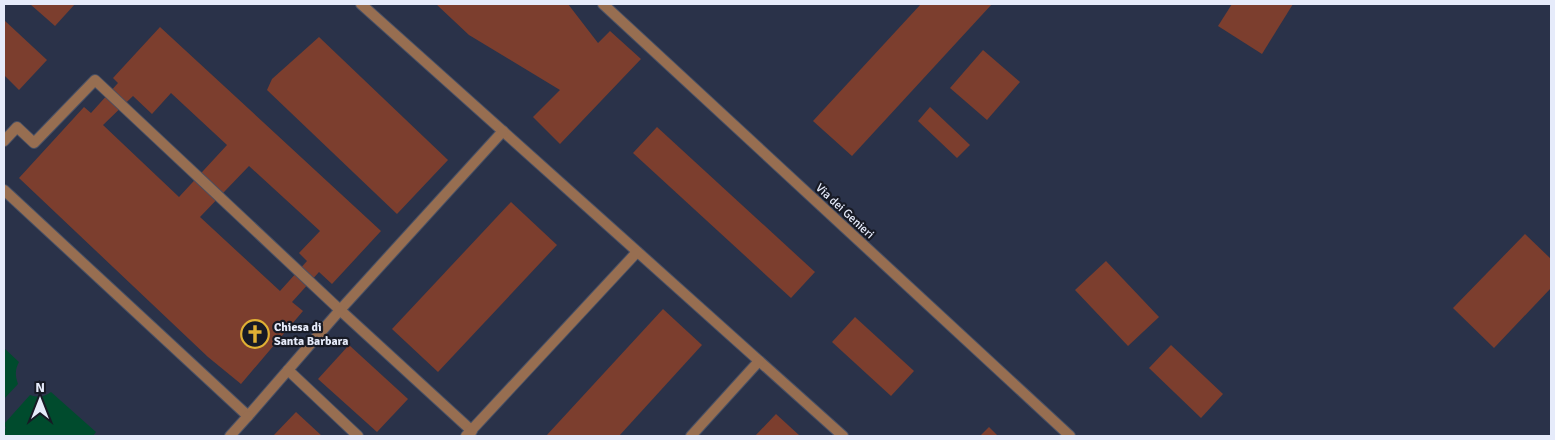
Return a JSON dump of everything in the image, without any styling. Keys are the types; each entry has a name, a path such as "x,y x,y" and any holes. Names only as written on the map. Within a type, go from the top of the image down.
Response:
{"street":[{"path":"360,4 843,436"},
{"name":"Via dei Genieri","path":"603,4 1070,436"},
{"path":"4,141 17,127 34,143 95,80 469,433 637,252"},
{"path":"230,436 340,310 503,132"},
{"path":"4,190 248,416"},
{"path":"691,436 759,361"},
{"path":"288,370 358,436"}],"green space":[{"path":"4,348 19,362 16,373 18,384 4,399"},
{"path":"51,392 96,432 93,436 4,436 6,428 4,424 30,395 41,396"}],"building":[{"path":"30,4 75,4 55,26"},
{"path":"436,4 568,4 598,43 610,31 641,59 560,144 533,117 560,90 469,35"},
{"path":"921,4 992,4 852,156 813,121"},
{"path":"1232,4 1293,4 1262,54 1218,26"},
{"path":"4,20 47,60 19,90 4,75"},
{"path":"160,27 381,231 332,284 319,272 292,302 303,311 241,384 208,357 19,178 84,107 91,113 118,83 113,78","holes":["171,93 227,145 179,197 103,125 133,96 152,114","249,166 320,231 299,253 307,261 280,291 200,217"]},
{"path":"319,37 448,160 397,214 267,90 272,79"},
{"path":"983,50 1020,82 987,120 950,88"},
{"path":"930,107 970,145 957,158 918,121"},
{"path":"657,127 815,272 791,298 633,153"},
{"path":"511,202 557,245 438,372 392,329"},
{"path":"1525,234 1551,259 1551,288 1494,348 1453,308"},
{"path":"1106,261 1159,317 1128,346 1075,290"},
{"path":"663,309 702,345 619,436 546,436"},
{"path":"855,317 914,371 891,396 832,342"},
{"path":"349,345 408,399 377,432 318,379"},
{"path":"1171,345 1223,394 1201,418 1149,368"},
{"path":"296,412 322,436 273,436"},
{"path":"776,414 800,436 755,436"},
{"path":"989,427 998,436 980,436"}],"place":[{"name":"Chiesa di Santa Barbara","path":"255,334"}]}
